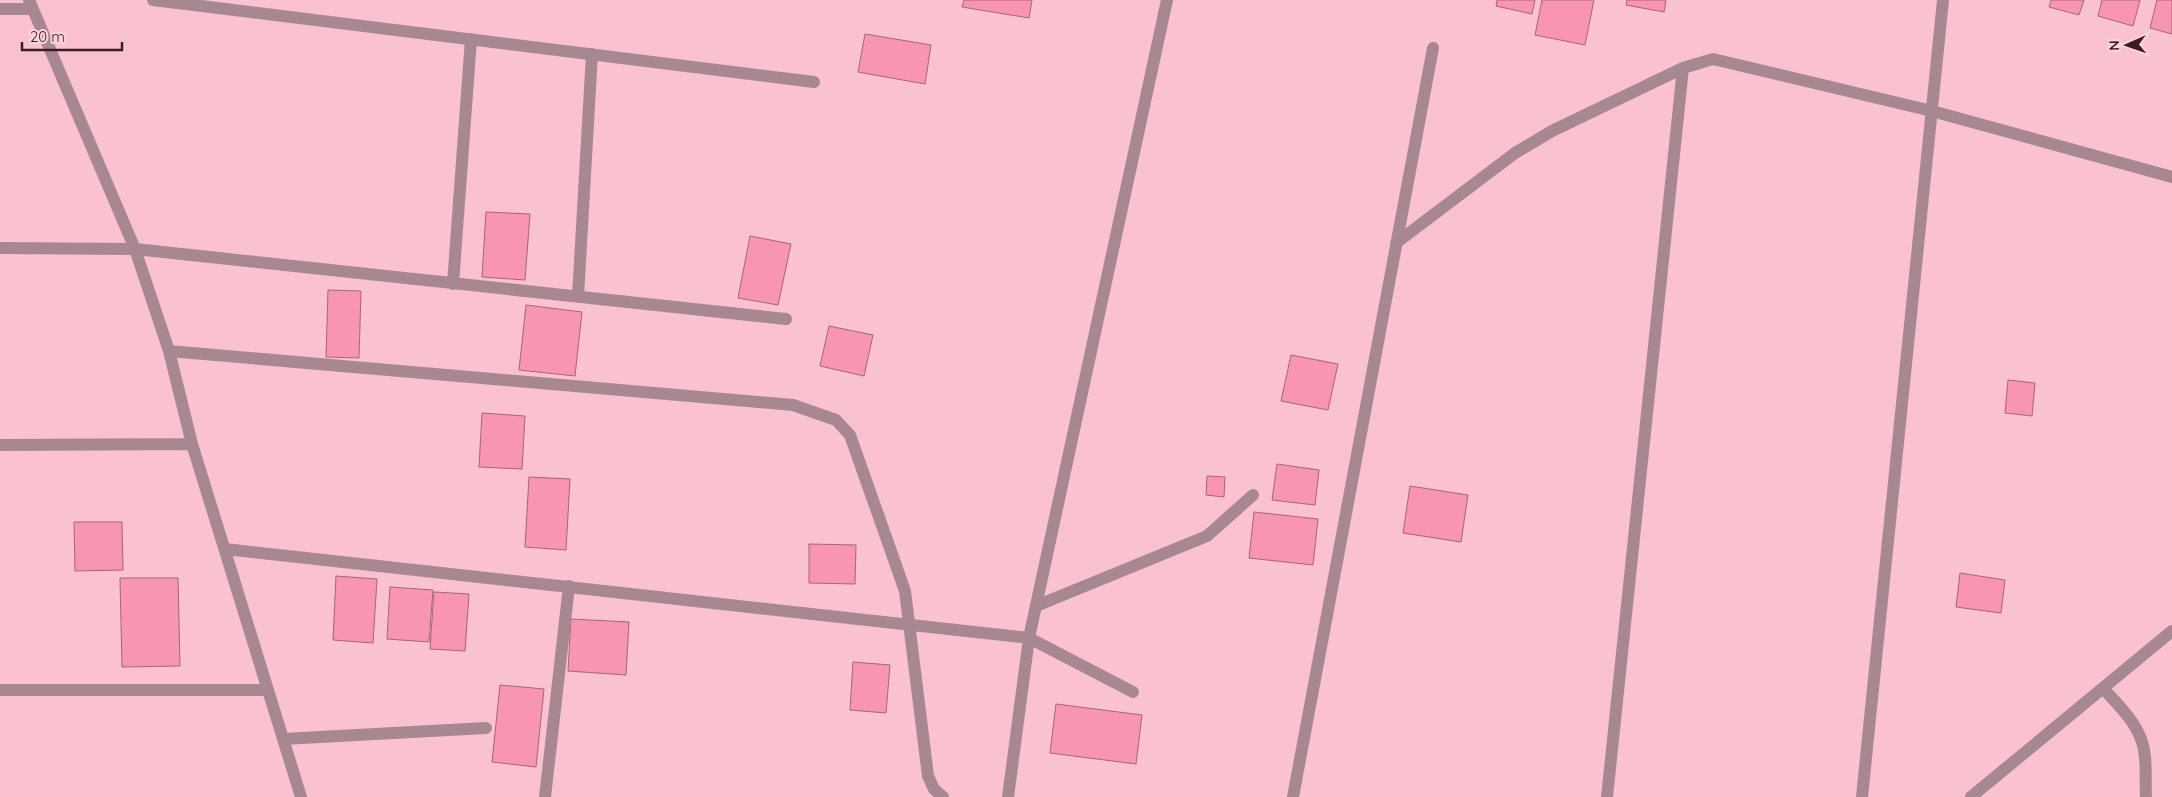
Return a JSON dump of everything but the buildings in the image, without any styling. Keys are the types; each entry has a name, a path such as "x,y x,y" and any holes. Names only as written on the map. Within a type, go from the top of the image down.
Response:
{"street":[{"path":"153,0 814,82"},
{"path":"1008,797 1028,638 1167,0"},
{"path":"1862,797 1943,0"},
{"path":"0,9 30,5 135,250 170,351 192,444 301,797"},
{"path":"453,284 471,40"},
{"path":"1293,797 1433,48"},
{"path":"578,296 592,54"},
{"path":"1396,243 1515,154 1552,132 1683,68 1713,59 1932,111 2172,177"},
{"path":"1607,797 1683,68"},
{"path":"0,248 135,250 786,319"},
{"path":"170,351 793,405 816,411 836,420 850,435 905,591 928,776 934,789 943,797"},
{"path":"0,445 192,444"},
{"path":"1036,606 1207,536 1253,495"},
{"path":"225,549 1028,638 1133,692"},
{"path":"544,797 569,586"},
{"path":"1971,797 2172,631"},
{"path":"2103,688 2128,717 2138,733 2144,750 2146,797"},
{"path":"0,690 267,690"},
{"path":"283,739 486,728"}]}
